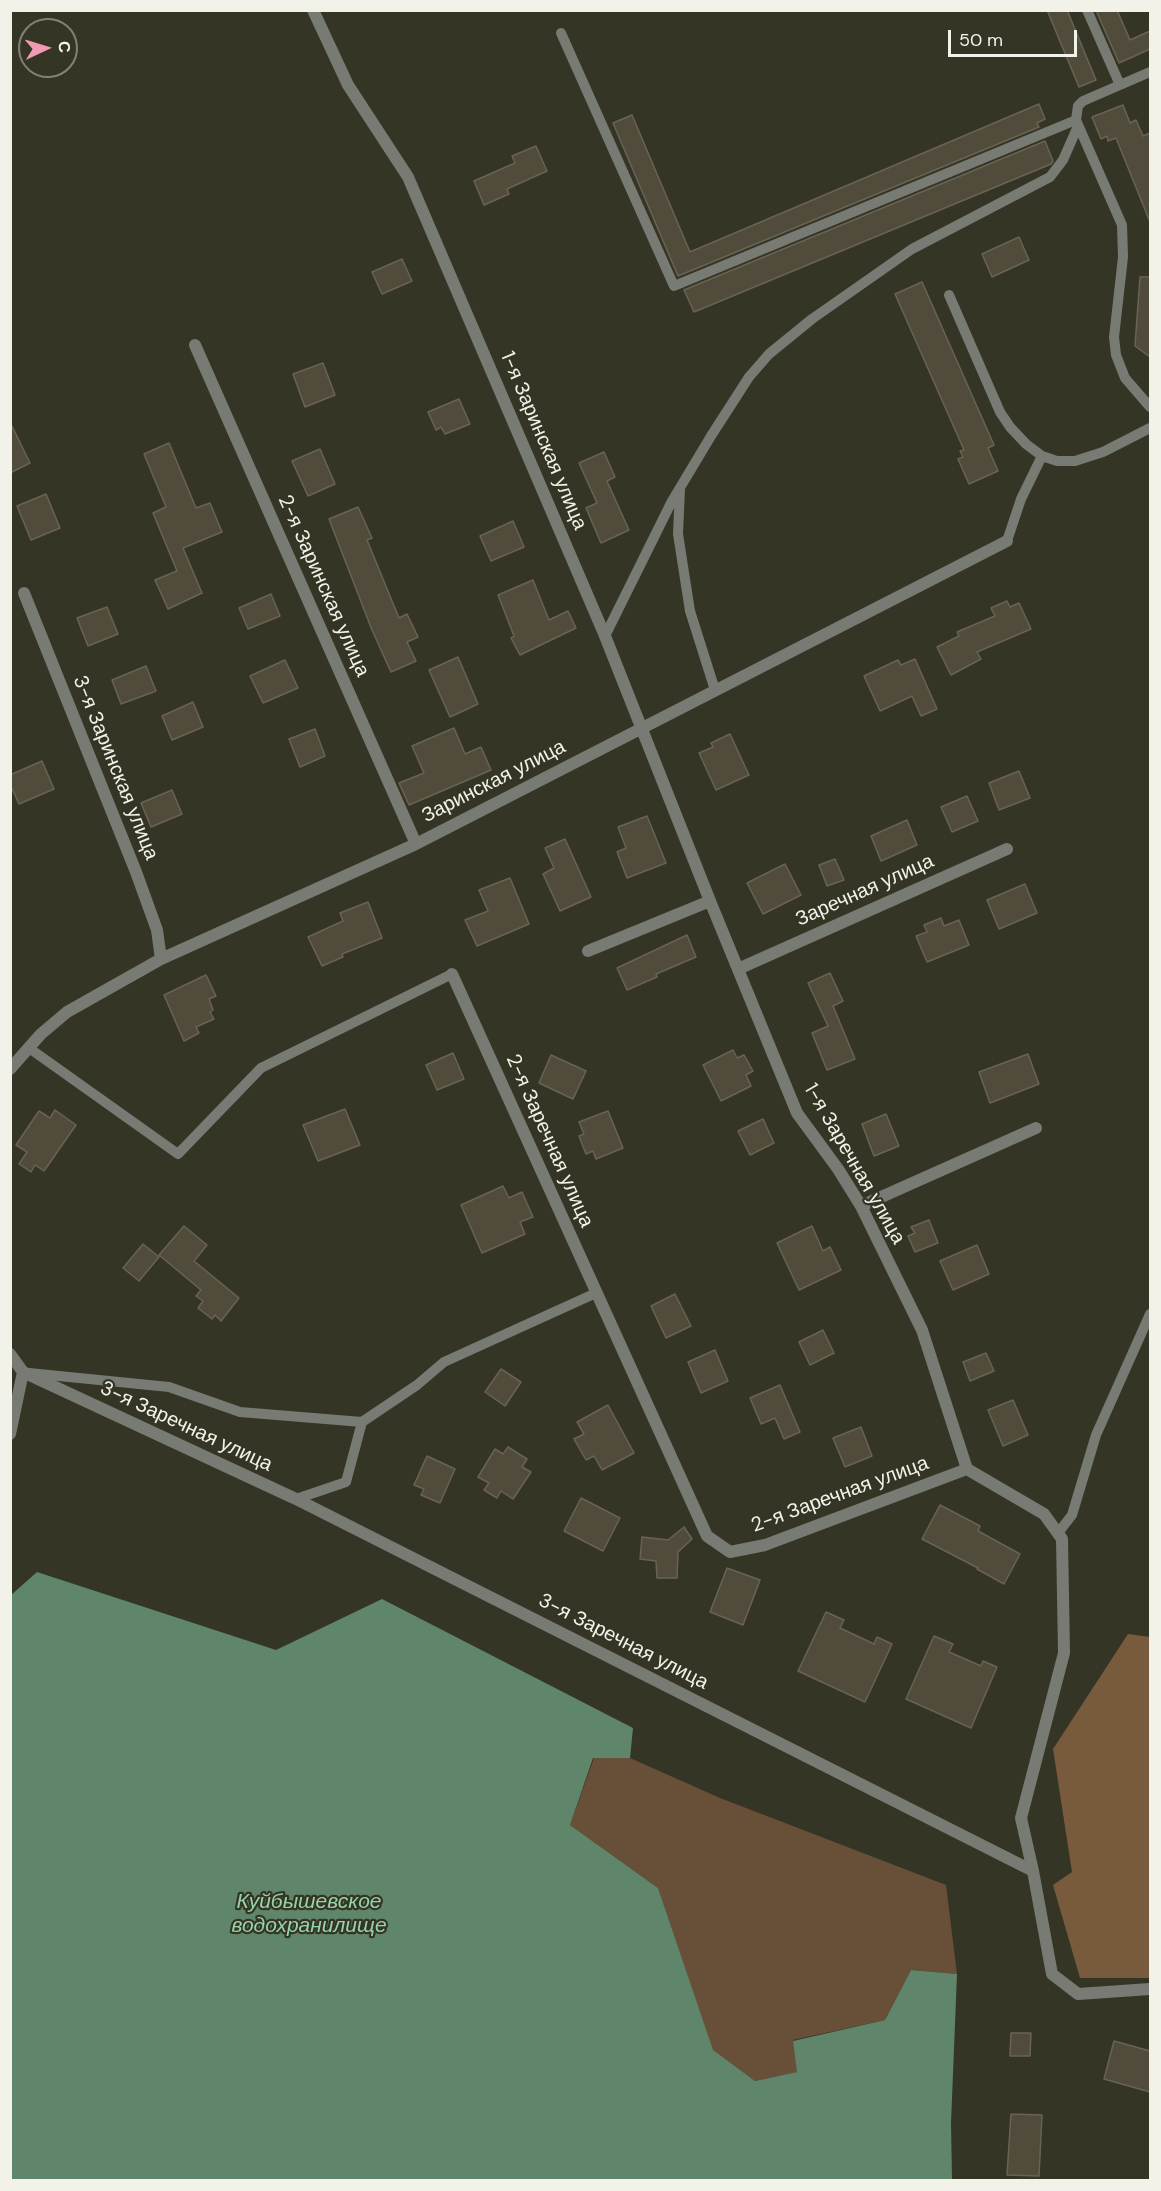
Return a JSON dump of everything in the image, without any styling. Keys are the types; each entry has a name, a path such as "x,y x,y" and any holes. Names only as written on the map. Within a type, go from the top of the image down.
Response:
{"street":[{"name":"1-я Заринская улица","path":"313,10 348,86 408,177 605,636 710,901"},
{"name":"2-я Заринская улица","path":"195,345 416,844"},
{"name":"Заринская улица","path":"10,1069 67,1012 161,959 416,844 1007,540"},
{"name":"3-я Заринская улица","path":"24,593 140,881 157,930 161,959"},
{"name":"Заречная улица","path":"738,969 1007,849"},
{"path":"588,951 710,901"},
{"name":"1-я Заречная улица","path":"710,901 797,1113 838,1169 861,1206 922,1330 966,1469"},
{"name":"2-я Заречная улица","path":"452,974 707,1536 730,1552 765,1545 966,1469"},
{"path":"861,1206 1036,1128"},
{"path":"10,1353 23,1372 10,1434"},
{"name":"3-я Заречная улица","path":"23,1372 296,1499 1033,1871"},
{"path":"966,1469 1044,1514 1062,1539 1064,1653 1021,1818 1052,1974 1078,1994 1150,1989"}],"lane":[{"path":"1087,10 1120,85"},
{"path":"561,33 674,286 1077,123"},
{"path":"605,636 681,486 749,377 769,354 812,319 912,249 1050,177 1063,160 1077,123 1078,106 1083,101 1150,72"},
{"path":"1077,123 1122,225 1123,257 1114,337 1116,355 1125,378 1150,407"},
{"path":"949,295 1000,412 1026,444 1042,456 1057,461 1075,461 1103,452 1150,428"},
{"path":"1007,540 1022,499 1042,456"},
{"path":"681,486 678,534 690,611 715,690"},
{"path":"29,1048 178,1154 261,1068 452,974"},
{"path":"23,1372 169,1387 240,1412 362,1422 417,1385 444,1362 596,1293"},
{"path":"1058,1533 1072,1515 1096,1435 1150,1314"},
{"path":"296,1499 346,1482 362,1422"}],"shaded area":[{"path":"1128,1634 1150,1637 1150,1978 1080,1978 1053,1885 1072,1872 1053,1749"},
{"path":"594,1758 630,1758 720,1798 946,1885 957,1974 911,1970 885,2020 793,2040 798,2072 755,2081 712,2050 658,1888 570,1825"}],"water":[{"name":"Куйбышевское водохранилище","path":"37,1572 276,1650 382,1599 633,1728 630,1758 593,1758 570,1825 658,1888 713,2050 755,2081 797,2072 793,2041 885,2020 911,1970 957,1974 951,2123 952,2180 11,2180 10,1596"}],"building":[{"path":"1047,10 1067,10 1096,80 1079,87"},
{"path":"1096,10 1117,10 1130,40 1150,31 1150,49 1119,63"},
{"path":"1039,104 1045,119 1037,123 1039,127 678,276 613,123 632,115 690,252"},
{"path":"1123,105 1130,123 1136,120 1143,136 1150,133 1150,222 1116,138 1108,141 1107,136 1101,139 1092,117"},
{"path":"1045,141 1053,161 1051,164 694,312 684,290"},
{"path":"536,146 547,171 507,189 509,194 484,205 474,181 515,163 512,156"},
{"path":"1019,237 1029,260 992,277 982,254"},
{"path":"402,259 412,281 382,294 372,272"},
{"path":"1140,277 1150,277 1150,357 1135,346"},
{"path":"922,282 994,445 988,448 998,471 969,484 958,459 963,457 960,451 964,450 895,294"},
{"path":"323,363 335,395 305,407 293,374"},
{"path":"459,399 470,424 445,434 441,427 436,430 428,412"},
{"path":"10,422 30,463 10,473"},
{"path":"169,443 196,508 210,503 222,532 183,548 202,593 168,609 155,580 177,571 153,513 166,507 144,454"},
{"path":"320,449 335,484 308,496 292,461"},
{"path":"604,452 615,477 607,481 629,530 601,543 586,508 597,503 579,463"},
{"path":"46,494 60,528 31,540 17,506"},
{"path":"358,507 372,538 367,540 399,618 407,614 418,637 407,642 416,661 391,672 372,630 329,519"},
{"path":"513,521 524,547 491,561 480,536"},
{"path":"533,580 549,620 568,611 576,628 520,655 511,638 514,636 498,595"},
{"path":"271,594 280,616 248,629 239,608"},
{"path":"1007,601 1010,607 1019,603 1031,629 977,652 981,659 951,675 937,647 959,636 957,632 995,616 991,608"},
{"path":"107,607 118,634 88,646 77,618"},
{"path":"458,657 478,704 450,717 429,670"},
{"path":"915,659 937,709 921,716 912,696 880,711 864,676 898,660 901,665"},
{"path":"285,660 298,688 263,703 250,676"},
{"path":"146,666 156,691 121,704 112,680"},
{"path":"193,702 203,727 172,740 162,716"},
{"path":"454,728 465,754 481,747 491,770 409,805 399,783 424,773 412,746"},
{"path":"315,729 325,756 300,767 289,739"},
{"path":"730,734 749,775 716,790 699,753 713,747 711,743"},
{"path":"42,761 54,789 19,804 10,784 10,775"},
{"path":"1019,771 1030,798 999,810 989,783"},
{"path":"172,790 182,814 151,827 141,803"},
{"path":"967,796 978,821 952,832 941,807"},
{"path":"647,816 666,863 627,878 617,852 626,848 618,827"},
{"path":"907,820 917,845 881,861 871,836"},
{"path":"565,839 591,897 560,911 543,874 554,868 545,848"},
{"path":"835,859 844,880 827,886 819,865"},
{"path":"785,864 801,895 763,914 747,883"},
{"path":"510,878 529,924 477,946 465,920 488,911 479,890"},
{"path":"1025,884 1037,913 999,929 987,900"},
{"path":"368,902 382,938 342,954 343,957 322,966 308,937 343,921 340,913"},
{"path":"941,918 944,926 959,920 969,945 927,962 916,936 927,932 924,925"},
{"path":"687,935 696,957 656,974 657,977 627,990 617,968"},
{"path":"830,973 843,1001 833,1006 855,1059 827,1070 812,1033 828,1026 808,983"},
{"path":"206,975 216,996 209,999 213,1010 210,1012 214,1019 196,1027 199,1033 184,1041 164,995"},
{"path":"733,1050 737,1058 744,1055 753,1071 746,1075 751,1086 721,1101 703,1065"},
{"path":"453,1053 464,1079 437,1090 426,1065"},
{"path":"1028,1054 1039,1084 990,1103 979,1072"},
{"path":"551,1055 586,1071 573,1099 539,1083"},
{"path":"345,1109 360,1145 318,1161 303,1125"},
{"path":"55,1110 76,1125 44,1171 35,1165 31,1172 19,1164 27,1152 16,1145 39,1111 50,1118"},
{"path":"608,1111 623,1148 596,1159 593,1151 586,1154 579,1136 584,1134 579,1122"},
{"path":"886,1114 899,1146 874,1156 862,1124"},
{"path":"763,1119 774,1143 750,1155 738,1131"},
{"path":"503,1186 509,1198 522,1192 533,1217 520,1222 525,1234 482,1253 461,1205"},
{"path":"929,1220 938,1243 915,1252 908,1236 915,1233 911,1227"},
{"path":"184,1226 207,1245 194,1261 239,1298 221,1321 215,1315 212,1319 198,1308 203,1301 196,1296 201,1290 159,1255"},
{"path":"812,1226 823,1251 830,1247 841,1270 799,1290 777,1243"},
{"path":"143,1244 159,1257 139,1281 123,1268"},
{"path":"977,1245 989,1274 953,1290 940,1261"},
{"path":"675,1294 691,1326 666,1338 651,1306"},
{"path":"823,1330 834,1353 810,1365 799,1342"},
{"path":"715,1350 728,1381 701,1393 688,1362"},
{"path":"986,1353 994,1371 970,1381 963,1362"},
{"path":"501,1369 521,1382 505,1406 485,1392"},
{"path":"780,1385 800,1432 784,1439 775,1418 761,1424 750,1398"},
{"path":"1013,1400 1028,1435 1003,1446 988,1410"},
{"path":"608,1405 634,1453 602,1470 594,1456 586,1460 574,1439 584,1434 577,1422"},
{"path":"861,1427 872,1456 845,1467 833,1438"},
{"path":"508,1447 527,1459 522,1467 531,1472 513,1499 501,1491 497,1498 484,1490 489,1483 478,1477 495,1449 503,1454"},
{"path":"427,1456 455,1469 440,1503 421,1495 424,1489 414,1485"},
{"path":"581,1498 620,1518 603,1551 564,1531"},
{"path":"940,1505 980,1526 978,1531 1020,1554 1004,1584 922,1539"},
{"path":"684,1527 692,1539 678,1552 677,1578 657,1578 656,1561 640,1559 642,1537 668,1540"},
{"path":"727,1568 760,1580 743,1625 710,1612"},
{"path":"826,1612 844,1620 840,1628 874,1644 877,1637 892,1644 865,1702 798,1671"},
{"path":"934,1636 953,1644 949,1652 981,1666 983,1661 997,1667 971,1728 906,1699"},
{"path":"1011,2033 1031,2033 1030,2056 1010,2056"},
{"path":"1114,2041 1150,2051 1150,2092 1104,2079"},
{"path":"1011,2114 1042,2115 1039,2176 1007,2175"}]}
